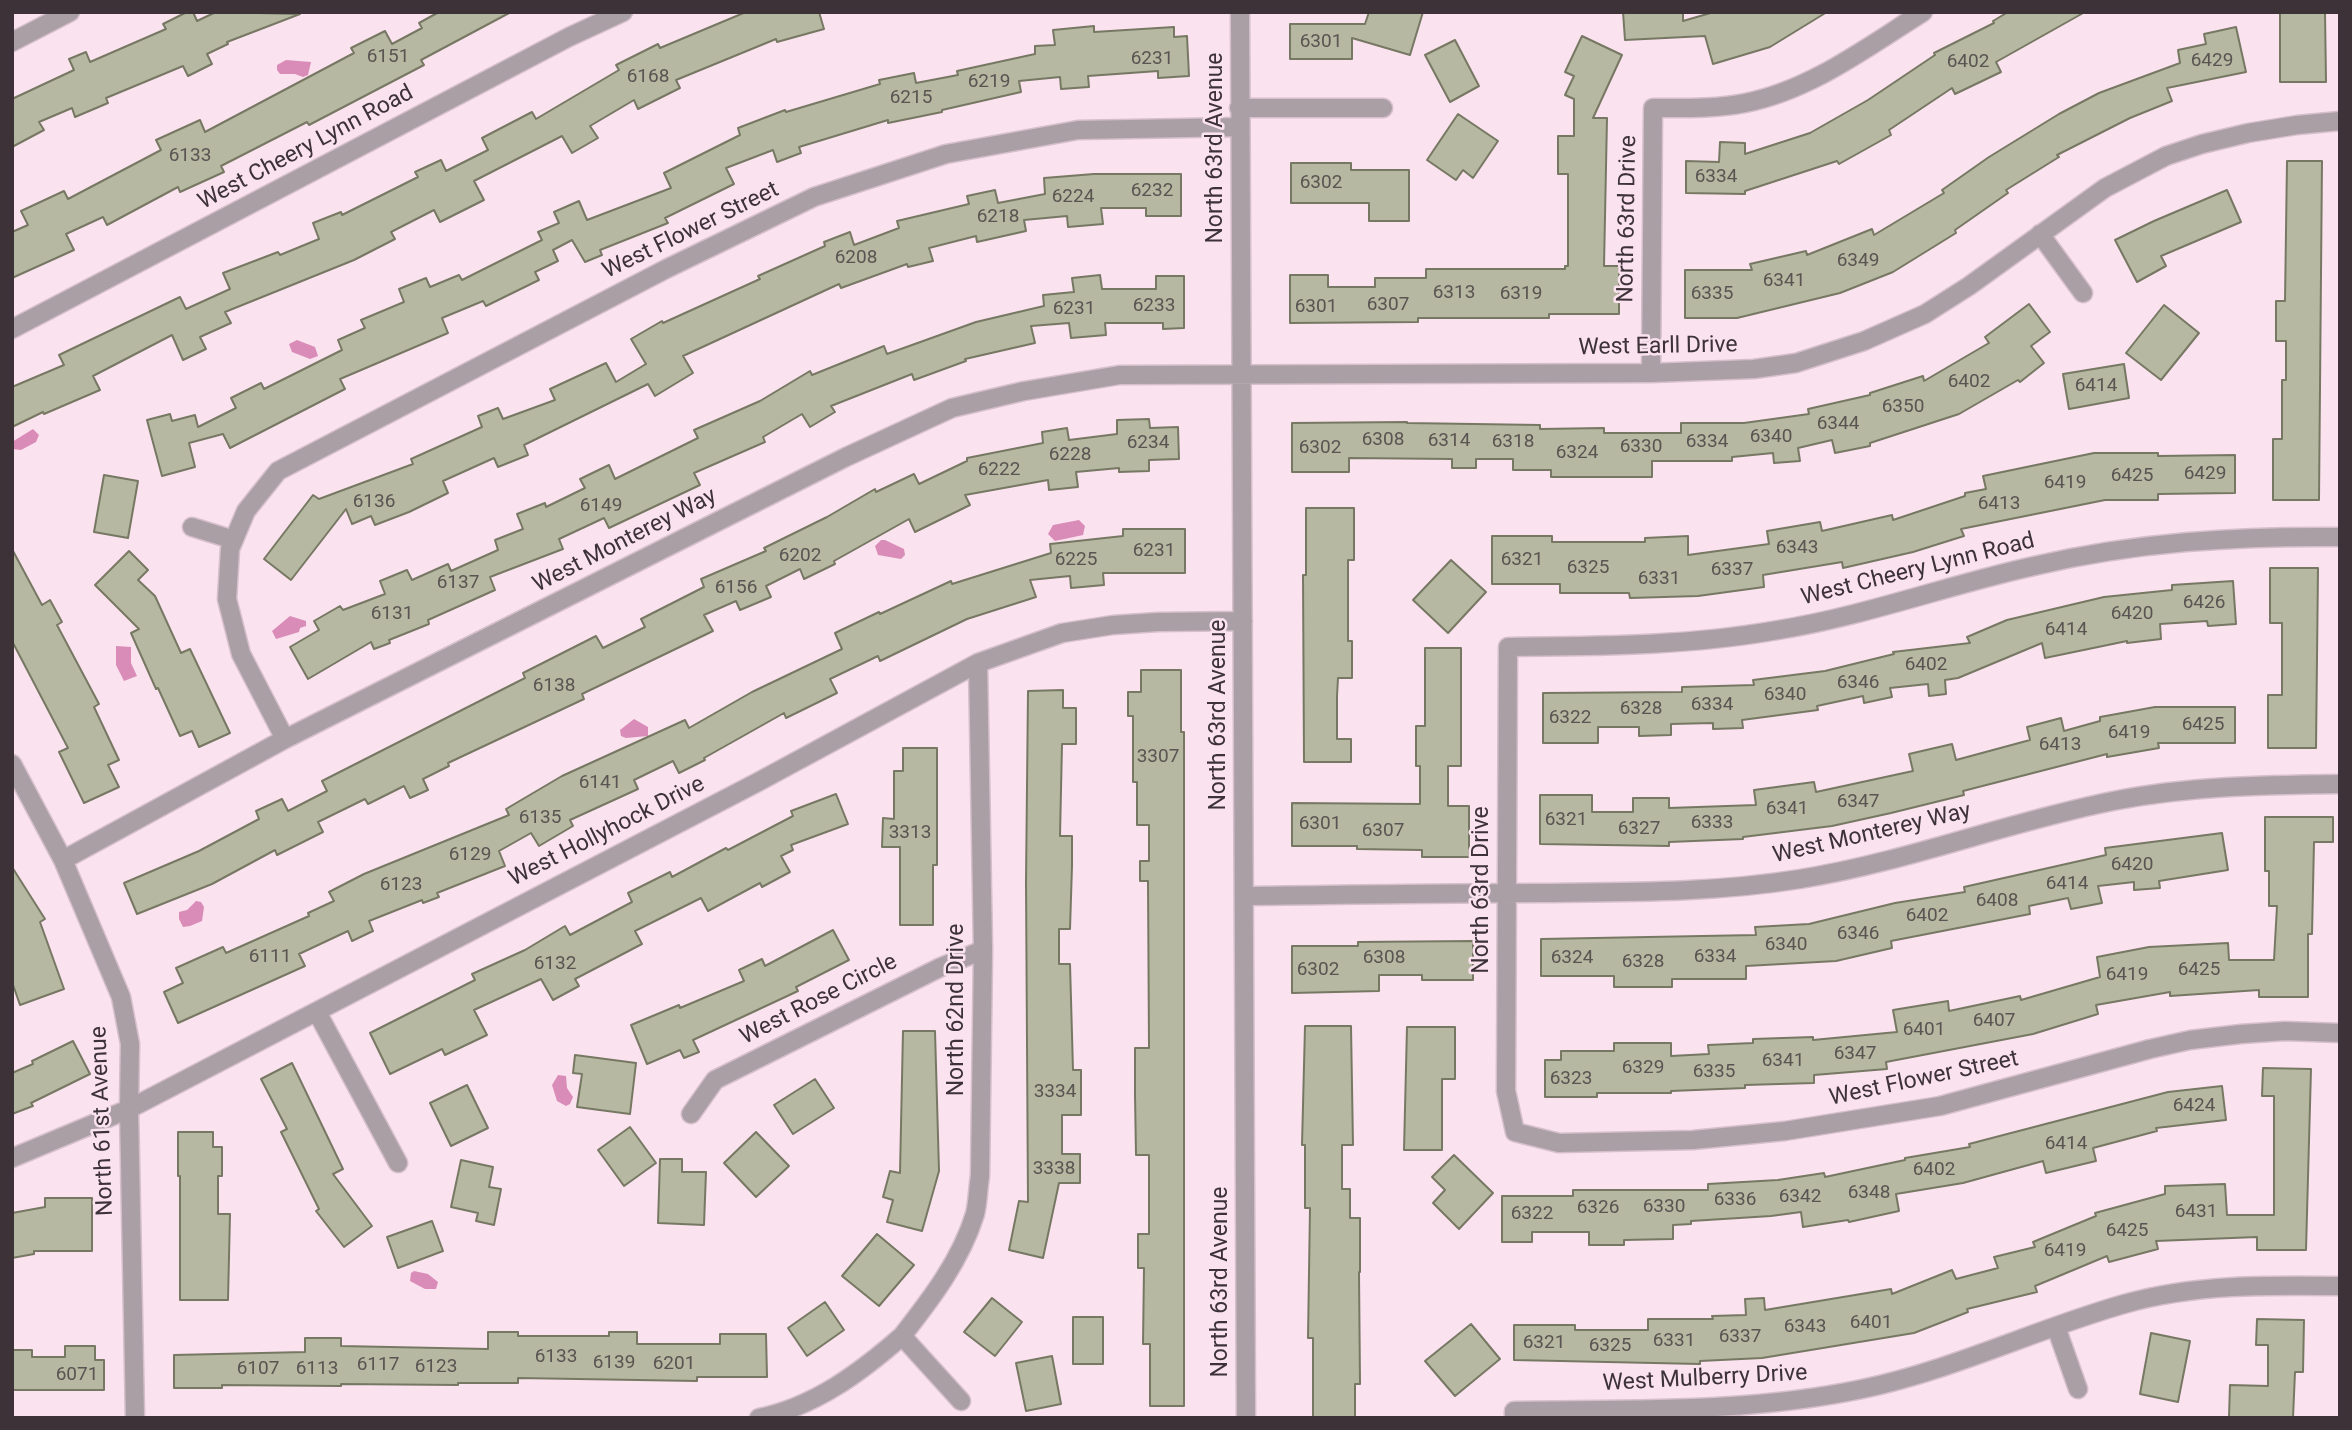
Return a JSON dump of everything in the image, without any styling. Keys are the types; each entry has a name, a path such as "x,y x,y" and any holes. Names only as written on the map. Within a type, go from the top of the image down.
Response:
{"street":[{"path":"12,42 71,12"},
{"name":"West Cheery Lynn Road","path":"12,329 569,37 623,12"},
{"name":"North 63rd Avenue","path":"1240,12 1246,1418"},
{"name":"North 63rd Drive","path":"1651,373 1653,108 1721,106 1745,103 1776,94 1828,71 1923,12"},
{"path":"1239,108 1382,108"},
{"name":"West Earll Drive","path":"1242,375 1651,373 1754,369 1796,363 1864,341 1925,314 1969,286 2105,188 2166,156 2248,132 2340,121"},
{"name":"West Flower Street","path":"285,739 242,654 227,599 230,549 246,511 278,471 666,269 814,198 946,154 1078,130 1240,127"},
{"path":"2040,234 2083,293"},
{"name":"West Monterey Way","path":"63,860 285,739 846,457 952,408 1024,391 1119,375 1242,375"},
{"path":"192,527 234,540"},
{"name":"West Cheery Lynn Road","path":"1508,647 1623,646 1724,638 1780,630 1873,610 1967,582 2100,552 2193,541 2340,537"},
{"name":"West Hollyhock Drive","path":"12,1158 129,1109 758,782 978,663 1062,633 1112,625 1243,621"},
{"name":"North 63rd Drive","path":"1508,647 1507,1091 1515,1132"},
{"name":"North 62nd Drive","path":"902,1336 945,1279 965,1240 975,1212 981,1148 983,950 978,663"},
{"name":"North 61st Avenue","path":"12,764 63,860 121,998 130,1044 135,1418"},
{"name":"West Monterey Way","path":"1244,896 1695,891 1787,881 1898,858 2035,818 2159,792 2242,785 2340,784"},
{"name":"West Rose Circle","path":"691,1114 715,1080 940,967 983,950"},
{"path":"317,1012 398,1163"},
{"name":"West Flower Street","path":"1515,1132 1559,1143 1693,1140 1751,1135 1940,1106 2190,1040 2274,1032 2340,1033"},
{"name":"West Mulberry Drive","path":"1514,1414 1707,1408 1816,1398 1910,1378 2125,1304 2175,1293 2268,1285 2340,1286"},
{"path":"2056,1327 2078,1389"},
{"path":"759,1418 802,1404 856,1375 902,1336 961,1401"}],"shaded area":[{"path":"286,60 311,62 308,75 303,77 280,74 277,65"},
{"path":"297,340 315,347 318,356 310,359 292,352 289,344"},
{"path":"33,429 39,435 36,442 21,450 12,449 12,442"},
{"path":"1079,520 1085,526 1083,535 1055,541 1048,534 1053,525"},
{"path":"881,540 904,549 905,555 901,559 878,555 875,546"},
{"path":"290,616 306,621 306,626 300,628 299,632 276,639 272,631"},
{"path":"116,646 131,647 131,663 137,676 124,681 116,665"},
{"path":"634,719 648,727 648,736 621,736 620,730"},
{"path":"196,901 201,902 204,907 202,921 183,927 179,912 187,910"},
{"path":"558,1075 566,1076 567,1088 573,1097 566,1106 557,1101 552,1085"},
{"path":"414,1271 428,1274 438,1282 436,1289 425,1289 410,1281"}],"building":[{"path":"187,12 193,12 197,21 216,12 300,14 227,42 228,44 207,54 212,64 188,76 183,66 106,98 108,103 75,117 72,108 39,122 44,130 12,147 12,99 74,70 69,59 86,52 90,62 166,29 163,24"},
{"path":"439,12 511,12 421,60 424,65 309,125 307,122 221,166 224,172 180,192 178,187 107,225 103,217 66,234 74,250 12,278 12,232 28,225 21,211 64,191 68,199 161,150 156,140 200,120 205,132 354,53 351,48 385,31 392,44 422,28 419,23"},
{"path":"746,12 819,12 824,29 777,42 776,39 676,80 680,88 638,109 634,100 590,126 598,138 572,153 562,136 474,181 484,200 440,222 434,210 391,232 395,239 354,260 225,312 231,323 200,337 206,349 183,360 172,335 93,376 100,390 12,427 12,387 64,365 59,355 180,297 186,309 230,289 223,273 319,239 313,223 341,212 342,215 418,177 415,172 441,160 446,171 488,150 482,138 532,112 536,119 619,70 616,65 658,44 660,48"},
{"path":"1369,12 1423,12 1410,55 1352,38 1352,59 1290,59 1290,24 1365,24"},
{"path":"1623,12 1683,12 1683,21 1714,12 1827,12 1770,47 1713,64 1705,36 1625,40"},
{"path":"2008,12 2085,12 1996,62 2001,72 1955,94 1952,88 1889,130 1891,135 1839,164 1837,161 1745,191 1745,194 1686,193 1686,161 1719,162 1720,142 1745,143 1745,154 1810,133 1868,100 1935,55 1934,53 1994,23 1993,21"},
{"path":"2280,12 2325,12 2326,82 2280,82"},
{"path":"1094,26 1094,32 1174,27 1174,37 1187,36 1189,76 1158,78 1158,71 1088,76 1089,87 1061,89 1060,77 1019,81 1021,92 942,112 888,123 888,120 799,147 801,153 777,162 773,150 726,168 734,184 665,218 668,223 600,250 602,255 585,262 572,240 553,250 558,261 535,272 539,280 486,306 483,301 442,318 448,333 340,379 345,389 230,448 223,434 189,443 195,467 162,476 147,420 170,414 172,421 195,415 198,427 236,408 231,398 261,383 264,389 342,350 338,340 365,328 361,320 404,302 399,289 426,278 430,287 459,275 462,280 542,240 538,232 559,223 554,212 579,201 587,220 671,188 664,173 740,135 738,128 785,110 786,112 880,84 879,80 914,73 916,83 958,75 957,71 1035,54 1035,46 1055,45 1053,30"},
{"path":"2236,27 2246,72 2167,88 2172,101 2130,118 2057,155 2059,157 2006,190 2008,193 1955,230 1956,233 1893,272 1840,293 1737,318 1685,318 1685,270 1752,270 1750,264 1806,251 1807,255 1872,229 1874,235 1944,193 1942,190 1989,157 2059,114 2099,93 2180,63 2178,50 2206,44 2204,34"},
{"path":"1582,36 1622,55 1593,118 1607,118 1604,266 1619,266 1619,314 1549,314 1549,318 1418,318 1418,322 1290,323 1290,275 1328,275 1328,287 1375,287 1375,278 1426,278 1426,269 1565,269 1565,266 1568,266 1568,174 1558,174 1558,136 1574,136 1574,99 1565,95 1574,76 1565,72"},
{"path":"1455,40 1479,86 1450,102 1425,55"},
{"path":"1458,114 1498,141 1473,178 1463,170 1456,180 1427,160"},
{"path":"2287,161 2322,161 2319,500 2273,500 2273,439 2282,439 2282,380 2286,380 2286,341 2276,341 2276,301 2285,301"},
{"path":"1291,163 1351,163 1351,170 1409,170 1409,221 1369,221 1369,203 1291,203"},
{"path":"1094,174 1181,174 1181,216 1146,216 1146,208 1101,208 1103,224 1068,227 1067,216 1024,220 1026,231 977,242 976,236 929,248 933,261 908,267 907,264 841,288 839,284 683,356 693,373 655,396 648,384 524,445 528,455 498,467 494,458 443,481 448,493 409,512 375,525 371,516 352,524 346,509 291,580 264,559 313,495 319,499 413,464 411,459 482,427 478,416 498,408 503,419 555,400 550,389 606,363 616,382 646,364 631,339 662,321 663,323 760,279 758,276 825,246 824,242 850,232 854,245 899,228 897,221 969,204 967,196 995,190 998,203 1045,194 1044,178"},
{"path":"2227,190 2241,222 2161,256 2166,266 2137,282 2115,240"},
{"path":"1100,275 1102,289 1156,289 1156,276 1184,276 1184,328 1163,329 1163,323 1105,323 1106,335 1071,338 1069,323 1031,326 1035,343 965,359 966,361 914,380 912,374 831,406 835,412 810,427 802,414 763,437 765,442 694,473 700,485 609,528 604,518 559,539 563,549 490,577 495,590 428,620 429,624 389,640 390,643 374,649 371,642 308,679 290,647 319,630 314,621 340,606 343,610 385,594 380,581 407,570 412,580 448,564 451,571 498,550 495,540 523,529 517,514 545,503 546,507 585,488 580,479 609,465 615,479 698,438 694,430 760,401 810,371 812,375 884,346 887,354 976,322 1044,306 1043,295 1074,292 1072,278"},
{"path":"2029,304 2050,332 2031,346 2044,363 2020,382 2018,380 1959,414 1870,443 1870,446 1835,453 1832,440 1798,448 1800,461 1774,463 1773,453 1732,457 1732,461 1652,461 1652,477 1551,477 1551,470 1513,470 1513,459 1476,459 1476,468 1452,468 1452,459 1349,458 1349,472 1292,472 1292,423 1540,425 1540,429 1604,428 1604,433 1681,433 1681,423 1744,423 1809,414 1808,409 1870,395 1923,376 1924,381 1989,343 1985,337"},
{"path":"2164,305 2199,333 2161,380 2126,353"},
{"path":"2124,364 2129,398 2069,409 2063,374"},
{"path":"1149,419 1150,428 1178,427 1179,459 1149,460 1149,471 1119,472 1119,468 1076,472 1078,487 1049,490 1048,480 965,495 970,505 915,532 909,519 834,561 835,564 804,579 800,569 766,586 771,597 740,610 736,601 704,615 713,631 582,694 584,699 448,763 449,766 423,779 428,790 410,798 404,786 368,804 365,799 318,822 323,832 277,855 275,850 212,884 137,914 124,883 199,851 259,819 256,811 282,799 288,811 327,791 322,781 525,678 523,673 596,636 603,648 645,627 641,619 704,587 701,579 766,551 764,548 827,517 875,489 876,492 914,474 919,484 967,461 967,458 1043,443 1042,432 1067,428 1069,440 1117,434 1117,420"},
{"path":"2094,453 2235,455 2235,493 2158,494 2158,500 2105,500 1961,529 1964,536 1913,552 1843,568 1842,562 1763,575 1764,587 1698,596 1630,598 1629,593 1560,593 1560,584 1492,584 1492,536 1552,536 1552,542 1645,542 1645,538 1688,536 1688,555 1769,544 1767,531 1820,522 1822,531 1892,515 1893,520 1965,496 1965,493 1986,489 1983,476"},
{"path":"104,475 138,481 128,538 94,532"},
{"path":"1306,508 1354,508 1354,560 1348,560 1348,641 1352,641 1352,678 1338,678 1337,696 1337,739 1351,739 1351,762 1304,762 1303,575 1306,575"},
{"path":"1123,529 1185,529 1185,573 1103,573 1104,585 1071,588 1070,576 1030,580 1036,597 967,619 880,661 878,656 830,679 837,693 786,718 784,713 679,773 673,761 634,780 638,789 570,820 573,826 539,846 531,833 499,851 505,866 437,893 439,897 423,903 422,900 369,921 373,931 352,941 348,931 299,954 305,966 178,1023 164,992 183,983 176,968 223,947 226,953 309,916 308,913 334,901 329,892 364,874 509,815 506,809 562,776 685,720 689,728 752,692 842,649 835,633 879,612 880,614 951,581 952,584 1051,553 1050,544 1123,536"},
{"path":"12,549 42,605 50,600 62,622 57,625 99,704 94,707 119,760 108,765 119,787 84,803 59,752 68,748 12,641"},
{"path":"129,551 148,570 138,580 155,596 181,653 190,649 230,733 199,747 192,731 180,736 131,633 139,629 95,585"},
{"path":"1451,560 1486,592 1448,633 1413,600"},
{"path":"2270,568 2318,568 2316,748 2268,748 2268,695 2282,695 2282,623 2270,623"},
{"path":"2233,581 2236,624 2208,626 2207,621 2160,624 2161,639 2127,641 2045,658 2042,643 1958,678 1945,680 1946,694 1929,696 1928,684 1890,688 1892,697 1864,703 1863,696 1817,706 1818,710 1742,720 1743,728 1713,729 1713,723 1671,724 1671,735 1639,736 1639,727 1598,727 1598,743 1543,743 1543,693 1682,692 1682,687 1754,685 1753,680 1825,671 1894,654 1893,652 1970,643 1967,637 2007,620 2104,597 2172,590 2172,585"},
{"path":"1425,648 1461,648 1461,766 1448,766 1448,806 1469,806 1469,857 1422,857 1422,850 1292,846 1292,803 1420,804 1416,726 1425,726"},
{"path":"1141,670 1181,670 1181,732 1184,732 1184,1406 1150,1406 1150,1344 1143,1344 1144,1268 1138,1268 1138,1234 1149,1234 1149,1155 1136,1155 1135,1048 1149,1048 1148,881 1140,881 1140,861 1149,861 1149,825 1137,825 1137,782 1133,782 1133,716 1128,716 1128,692 1141,692"},
{"path":"1063,690 1063,708 1076,708 1076,744 1062,744 1060,836 1072,836 1072,866 1070,929 1059,929 1059,964 1070,964 1073,1070 1081,1070 1081,1115 1062,1115 1062,1154 1080,1154 1080,1183 1059,1183 1043,1258 1009,1250 1019,1201 1028,1202 1028,691"},
{"path":"2155,707 2235,707 2235,743 2158,743 2159,748 2107,757 2107,754 1963,791 1964,795 1891,813 1832,826 1743,839 1669,842 1669,846 1540,844 1540,795 1592,795 1592,812 1633,812 1633,798 1669,798 1669,808 1756,805 1754,790 1814,782 1816,792 1913,771 1909,754 1952,744 1956,760 2030,740 2027,727 2061,718 2064,731 2100,721 2100,717"},
{"path":"903,748 937,748 937,865 933,865 933,925 900,925 900,847 882,847 883,818 894,819 894,771 903,771"},
{"path":"836,794 848,824 791,845 793,850 781,856 790,872 762,887 760,883 708,911 701,898 635,931 642,944 575,979 579,986 553,1000 541,979 474,1010 487,1035 445,1055 442,1049 390,1074 370,1033 475,980 472,974 525,950 565,926 570,935 632,902 628,893 670,872 672,877 793,816 791,811"},
{"path":"2265,817 2333,817 2333,842 2314,842 2312,934 2308,934 2308,997 2259,997 2259,990 2170,996 2170,992 2096,1005 2098,1014 2033,1034 1886,1062 1887,1069 1814,1075 1814,1083 1745,1085 1745,1088 1671,1093 1597,1093 1597,1097 1545,1097 1545,1060 1561,1060 1561,1051 1614,1051 1614,1043 1671,1043 1671,1056 1709,1054 1708,1045 1753,1043 1753,1039 1813,1037 1813,1040 1897,1032 1893,1010 1948,1001 1949,1011 2020,996 2021,1000 2100,977 2097,957 2149,947 2228,943 2229,960 2274,960 2277,906 2269,906 2269,871 2265,871"},
{"path":"2222,833 2228,870 2159,881 2160,888 2134,890 2134,882 2098,886 2102,903 2071,909 2068,898 2029,906 2030,914 1891,941 1892,948 1836,961 1746,966 1746,979 1672,979 1672,987 1614,987 1614,976 1541,976 1541,939 1756,935 1755,927 1809,924 1895,903 1965,892 1964,887 2106,855 2105,848"},
{"path":"12,867 45,919 40,922 64,989 20,1005 12,982"},
{"path":"833,930 849,960 796,987 798,991 693,1040 699,1052 684,1058 680,1050 647,1064 631,1025 744,981 739,970 762,959 765,966"},
{"path":"1473,941 1473,980 1422,980 1422,975 1379,975 1379,991 1292,993 1292,946 1358,946 1358,942"},
{"path":"1305,1026 1351,1026 1353,1145 1342,1145 1342,1189 1350,1189 1350,1218 1360,1218 1360,1384 1355,1384 1355,1418 1313,1418 1313,1338 1308,1338 1310,1208 1305,1208 1305,1145 1302,1145"},
{"path":"1407,1027 1455,1027 1455,1079 1442,1079 1442,1150 1404,1150"},
{"path":"903,1031 935,1031 939,1171 922,1231 887,1222 893,1200 883,1197 890,1171 900,1173"},
{"path":"73,1041 90,1074 31,1103 33,1106 12,1114 12,1073"},
{"path":"575,1055 636,1063 630,1114 577,1107 582,1074 573,1073"},
{"path":"292,1063 343,1169 333,1174 372,1226 344,1247 316,1211 319,1209 281,1132 287,1129 261,1079"},
{"path":"2263,1068 2311,1069 2306,1250 2257,1250 2257,1237 2156,1241 2158,1249 2109,1262 2107,1256 2035,1286 2037,1292 1967,1309 1968,1312 1914,1333 1762,1358 1700,1361 1700,1364 1514,1360 1514,1325 1575,1325 1575,1330 1648,1330 1648,1319 1713,1319 1712,1316 1746,1315 1745,1299 1764,1298 1765,1310 1891,1289 1892,1294 1952,1270 1956,1279 1998,1268 1994,1257 2035,1247 2033,1242 2096,1216 2095,1213 2165,1194 2165,1186 2225,1184 2227,1215 2274,1215 2274,1096 2262,1096"},
{"path":"815,1079 834,1108 793,1134 774,1105"},
{"path":"467,1085 488,1128 451,1146 430,1103"},
{"path":"2222,1086 2226,1120 2156,1128 2157,1131 2093,1148 2096,1161 2046,1173 2043,1161 1963,1183 1896,1194 1899,1211 1849,1222 1803,1227 1801,1212 1691,1221 1691,1224 1673,1225 1673,1239 1624,1240 1624,1245 1589,1245 1589,1232 1532,1232 1532,1242 1502,1242 1502,1196 1573,1196 1573,1190 1708,1190 1708,1184 1778,1180 1824,1173 1825,1177 1905,1158 1970,1147 1969,1144 2168,1092"},
{"path":"630,1127 656,1163 624,1186 598,1150"},
{"path":"178,1132 213,1132 213,1147 222,1147 222,1176 218,1176 218,1214 230,1214 228,1300 180,1300"},
{"path":"756,1132 789,1166 756,1197 724,1163"},
{"path":"1454,1155 1493,1193 1459,1229 1433,1203 1445,1190 1432,1177"},
{"path":"660,1159 682,1159 682,1172 706,1172 704,1225 658,1223"},
{"path":"461,1160 493,1167 489,1187 501,1189 494,1225 476,1221 478,1213 451,1207"},
{"path":"45,1198 92,1198 92,1251 34,1251 34,1254 12,1258 12,1213 45,1207"},
{"path":"432,1221 443,1251 398,1268 387,1237"},
{"path":"877,1234 914,1265 879,1306 842,1276"},
{"path":"992,1298 1022,1322 995,1356 964,1332"},
{"path":"825,1302 844,1330 807,1356 788,1328"},
{"path":"1073,1317 1103,1317 1103,1364 1073,1364"},
{"path":"2257,1319 2304,1320 2303,1372 2295,1372 2293,1418 2229,1417 2230,1385 2268,1386 2268,1345 2256,1345"},
{"path":"1471,1324 1500,1359 1455,1396 1425,1361"},
{"path":"488,1332 518,1332 518,1336 609,1336 609,1332 637,1332 637,1344 720,1344 720,1334 766,1334 767,1377 697,1377 697,1381 518,1378 518,1383 458,1385 222,1385 222,1388 174,1388 174,1355 305,1352 305,1338 341,1338 341,1346 488,1349"},
{"path":"2151,1333 2190,1341 2178,1402 2140,1394"},
{"path":"65,1346 95,1346 95,1360 104,1360 104,1390 12,1390 12,1350 32,1350 32,1357 65,1357"},
{"path":"1052,1356 1061,1404 1026,1411 1016,1363"}]}
